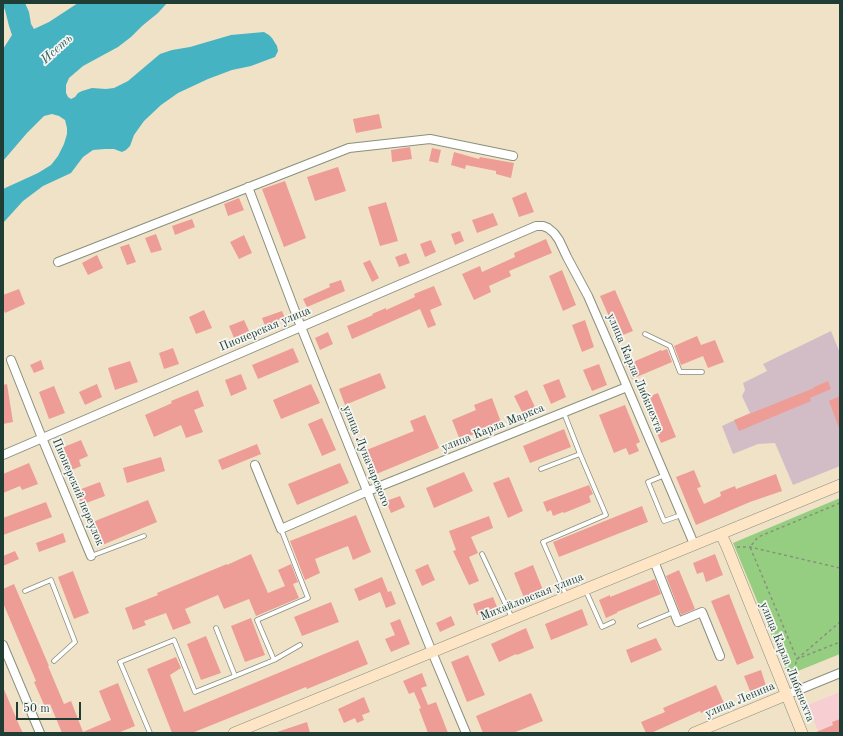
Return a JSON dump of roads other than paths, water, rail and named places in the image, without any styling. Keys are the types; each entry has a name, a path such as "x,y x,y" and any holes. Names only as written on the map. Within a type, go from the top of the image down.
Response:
{"main road":[{"name":"Михайловская улица","path":"238,732 840,485"},
{"name":"улица Карла Либкнехта","path":"721,534 802,733"},
{"name":"улица Ленина","path":"694,733 786,695"}],"street":[{"path":"58,262 349,148 430,139 513,156"},
{"name":"улица Луначарского","path":"248,187 301,327 466,733"},
{"name":"Пионерская улица","path":"3,455 536,226"},
{"name":"улица Карла Либкнехта","path":"536,226 543,226 554,233 588,296 694,544"},
{"name":"Пионерский переулок","path":"11,360 91,556"},
{"name":"улица Карла Маркса","path":"281,529 368,491 627,387"},
{"path":"255,465 281,529"},
{"path":"654,561 678,622 702,612 720,656"},
{"path":"3,645 40,733"},
{"name":"улица Ленина","path":"786,695 840,673"}],"lane":[{"path":"645,334 670,346 680,372 702,372"},
{"path":"564,412 606,515 543,542 566,597"},
{"path":"541,469 580,454"},
{"path":"665,475 648,482 664,521 682,515"},
{"path":"274,660 257,620 308,598 281,529"},
{"path":"91,556 144,536"},
{"path":"482,554 513,619"},
{"path":"25,591 51,580 75,642 54,661"},
{"path":"585,589 602,627 613,622"},
{"path":"640,626 674,612"},
{"path":"216,628 235,676"},
{"path":"150,733 120,662 174,640 195,692 274,660 300,645"}],"water":[{"name":"Исеть","path":"3,3 25,3 34,29 49,22 78,3 167,3 158,13 118,47 83,66 69,78 66,85 66,93 71,99 82,91 92,88 114,88 128,81 160,54 231,35 264,32 272,38 278,51 275,57 251,66 232,70 178,93 161,105 144,121 134,135 130,146 126,150 122,152 114,149 93,150 83,157 71,173 43,186 23,201 3,223 3,189 38,173 51,165 58,156 64,144 67,128 65,120 59,116 52,114 44,116 3,161 3,49 12,35"}]}
